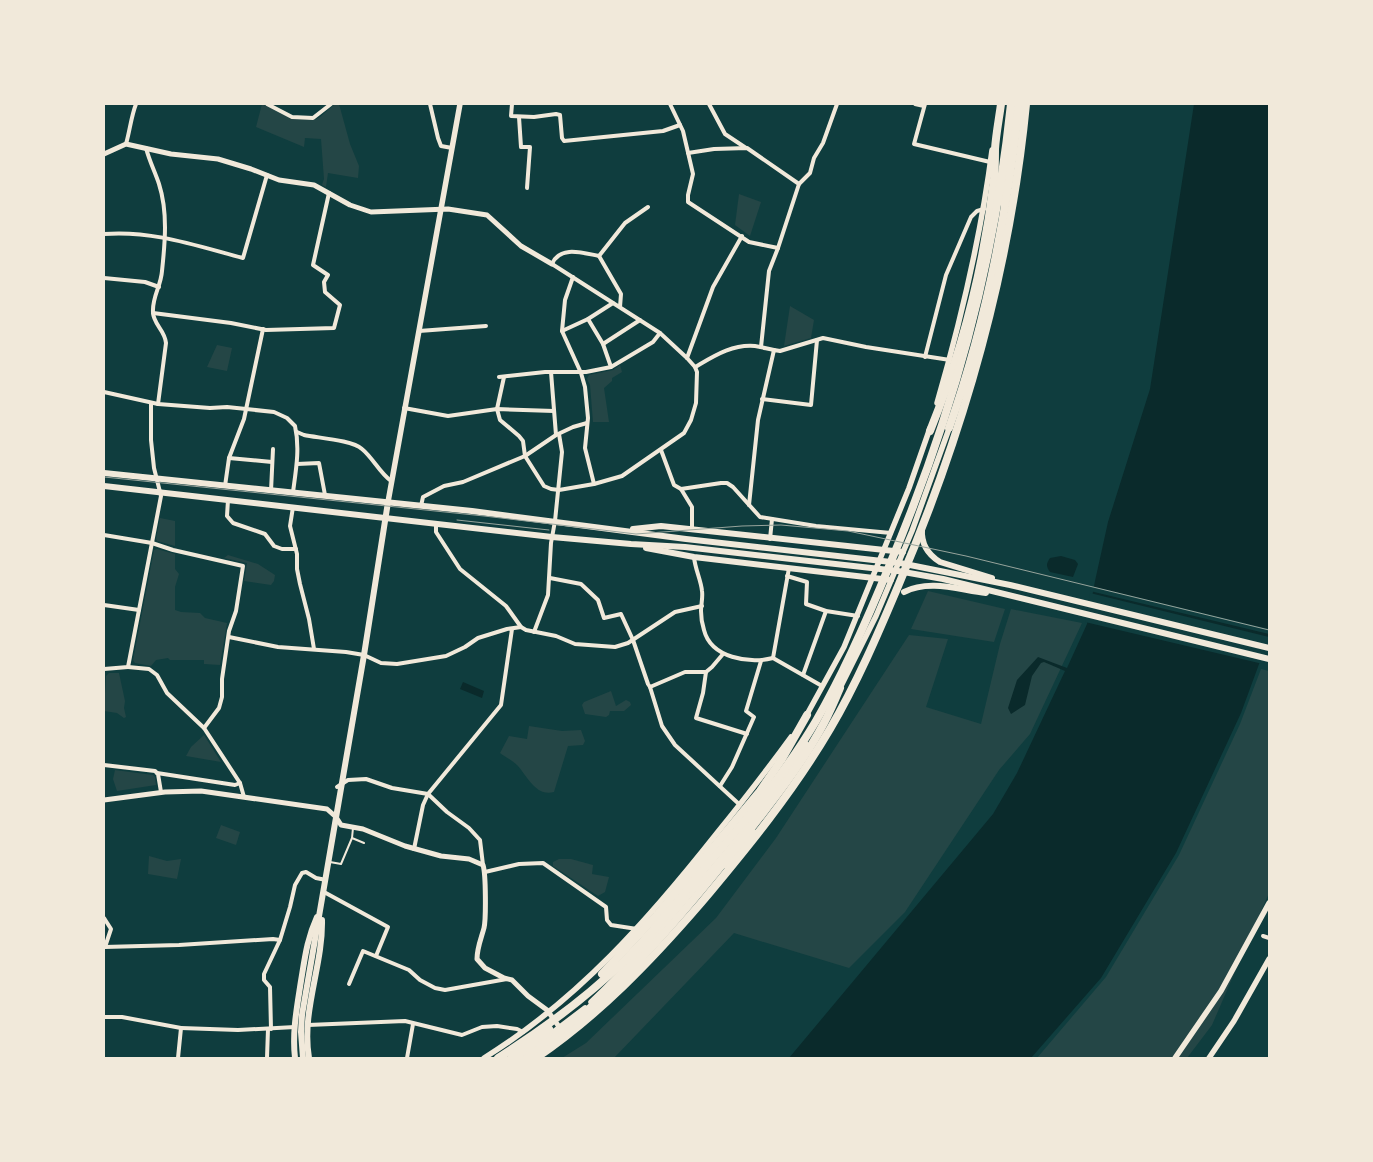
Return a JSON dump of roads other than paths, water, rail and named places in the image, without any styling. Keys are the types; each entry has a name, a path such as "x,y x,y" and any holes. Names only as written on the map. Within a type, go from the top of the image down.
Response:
{"highway":[{"path":"930,431 944,397 976,280 994,179 1000,104"},
{"path":"511,1058 568,1014 602,984 647,937 771,788 816,721 837,682 867,621 932,460 966,349 989,248 1006,149 1011,104"},
{"path":"964,397 1003,215 1019,104"},
{"path":"537,1058 615,996 661,949 785,798 830,730 852,689 918,539 946,466 969,393 989,319 1004,251 1016,182 1026,104"},
{"path":"949,428 972,355"},
{"path":"825,722 840,688"},
{"path":"527,1058 603,998 660,938 748,832 841,702"},
{"path":"566,1011 657,915 760,791 782,759 807,715"},
{"path":"498,1058 566,1011 621,964"}],"main road":[{"path":"303,1058 302,1015 329,862 339,786 364,655 391,481 460,104"},
{"path":"484,1058 550,1013 598,969 637,929 695,861 807,715 844,647 910,488 930,431 950,360 970,276 984,209 1000,104"},
{"path":"519,1058 560,1028 609,985 709,873 775,790 798,756 840,688 862,646 903,552 949,428 971,351 987,282 1007,165 1015,104"},
{"path":"1007,165 1010,181 1006,216 991,293 964,397 926,508 922,526 923,544 933,558 1010,585"},
{"path":"104,473 388,502 900,563 1010,585 1269,648"},
{"path":"104,486 228,499 386,519 631,544 685,547 906,572 1269,659"},
{"path":"624,530 661,526 903,552"},
{"path":"631,544 694,557 891,580"},
{"path":"709,873 718,872 726,866 757,829 805,762 841,702 894,603 904,592 918,587 935,586 1007,595"},
{"path":"1176,1058 1220,992 1269,903"},
{"path":"309,1058 308,1025 322,939 321,907"},
{"path":"295,1058 294,1027 309,935 321,907"},
{"path":"1209,1058 1234,1021 1269,959"},
{"path":"537,1058 559,1038 560,1028"}],"street":[{"path":"126,144 136,104"},
{"path":"268,104 292,116 313,118 331,104"},
{"path":"430,104 441,146 452,148"},
{"path":"511,104 511,116 560,115 562,138 564,141 664,131 680,125"},
{"path":"670,104 683,131 693,174 688,202 749,242 778,248"},
{"path":"708,104 725,134 798,184"},
{"path":"761,347 769,271 798,184 810,173 814,158 837,104"},
{"path":"915,104 924,105 914,144 1007,165"},
{"path":"519,117 521,147 530,147 528,188"},
{"path":"104,154 126,144 171,154 218,159 279,180 314,185 350,205 371,212 441,209 487,215 521,246 660,333 695,367 697,372 696,403 691,420 684,433 622,476 594,484 559,490 544,486 525,456 523,441 500,420 497,409 501,377 551,372 581,372 611,367 653,342 660,333"},
{"path":"146,148 159,184 165,215 162,273 154,299 153,313 154,319 165,335 166,343 158,404"},
{"path":"688,153 714,149 747,148"},
{"path":"104,234 121,233 164,237 243,258 267,175"},
{"path":"153,313 263,329 334,328 340,306 325,292 324,282 328,275 313,265 329,193"},
{"path":"599,256 625,223 648,207"},
{"path":"925,357 946,275 971,216 977,211 984,209"},
{"path":"687,358 712,287 742,236"},
{"path":"552,264 554,258 568,252 574,251 599,256 621,294 620,307"},
{"path":"573,277 565,300 562,331 586,387 588,423 585,448 594,484"},
{"path":"104,278 145,282 159,287"},
{"path":"562,331 588,319 613,303"},
{"path":"588,319 603,344 611,367"},
{"path":"603,344 640,320"},
{"path":"419,331 486,326"},
{"path":"225,486 229,458 244,419 263,329"},
{"path":"695,367 722,352 747,346 780,351 823,338 950,360"},
{"path":"762,400 810,405 817,340"},
{"path":"749,505 758,420 774,350"},
{"path":"534,632 548,596 552,536 559,490 562,452 554,411 551,372"},
{"path":"104,392 151,404 246,409 281,414 296,426 297,432 297,464 293,492"},
{"path":"128,667 161,496 156,479 150,440 151,404"},
{"path":"404,408 448,416 497,409 554,411"},
{"path":"421,506 423,497 444,486 463,482 525,456 558,435 588,423"},
{"path":"297,432 304,435 353,443 362,449 382,474 391,481"},
{"path":"271,490 273,449"},
{"path":"661,450 674,485 681,489 692,507 692,530"},
{"path":"229,458 272,462"},
{"path":"297,464 319,464 325,495"},
{"path":"681,489 727,483 733,487 760,517 816,526 891,533"},
{"path":"228,499 227,516 233,523 265,534 271,544 282,550 296,550"},
{"path":"293,507 290,526 314,649"},
{"path":"770,539 772,519"},
{"path":"436,524 436,532 460,569 506,606 521,627"},
{"path":"104,535 152,543 173,550 244,566 236,611 228,637 219,708 204,728"},
{"path":"694,557 703,593 702,619 704,632 709,641 723,654 761,661 772,658 822,686"},
{"path":"772,658 789,568"},
{"path":"787,576 807,582 806,604 858,616"},
{"path":"550,578 581,584 598,600 604,618 621,614 633,640 650,687 660,723 670,739 740,804"},
{"path":"104,606 138,610"},
{"path":"228,637 278,647 329,650 364,655 381,663 397,664 446,656 478,638 521,627 534,632 556,636 575,644 615,647 633,640 675,612 702,606"},
{"path":"803,675 826,610"},
{"path":"414,849 423,805 428,794 502,704 512,628"},
{"path":"650,687 685,672 706,672 723,654"},
{"path":"720,786 732,767 754,717 746,711 761,661"},
{"path":"104,669 149,668 157,675 167,692 204,728 240,783 244,797"},
{"path":"706,672 703,693 696,718 746,734"},
{"path":"104,764 235,785 240,783"},
{"path":"157,773 161,792"},
{"path":"339,786 348,780 366,779 392,788 428,794 446,812 468,828 480,840 485,872 484,927 479,941 477,959 486,968 512,980 528,996 550,1013 560,1028"},
{"path":"104,800 161,792 201,791 328,809 336,816 341,825 363,829 414,849 441,856 469,859 483,865"},
{"path":"485,872 519,864 543,863 606,907 607,920 611,925 637,929"},
{"path":"267,1058 270,1029 270,987 264,980 264,974 280,940 299,876 306,872 316,878 326,880"},
{"path":"324,892 388,927 376,956"},
{"path":"104,918 112,929 104,947 280,940"},
{"path":"1263,936 1269,938"},
{"path":"349,984 364,951 409,970 420,980 435,988 445,990 508,979"},
{"path":"104,1016 122,1017 181,1028 270,1029 294,1027"},
{"path":"308,1025 405,1021 462,1035 482,1027 496,1026 517,1029 523,1032"},
{"path":"406,1058 413,1024"},
{"path":"178,1058 181,1028"}],"lane":[{"path":"329,862 341,864 352,838 353,828"},
{"path":"352,838 364,843"}],"tram line":[{"path":"104,477 484,516 636,534 781,525 848,531 966,556 1269,630"},
{"path":"457,520 549,530"}]}
